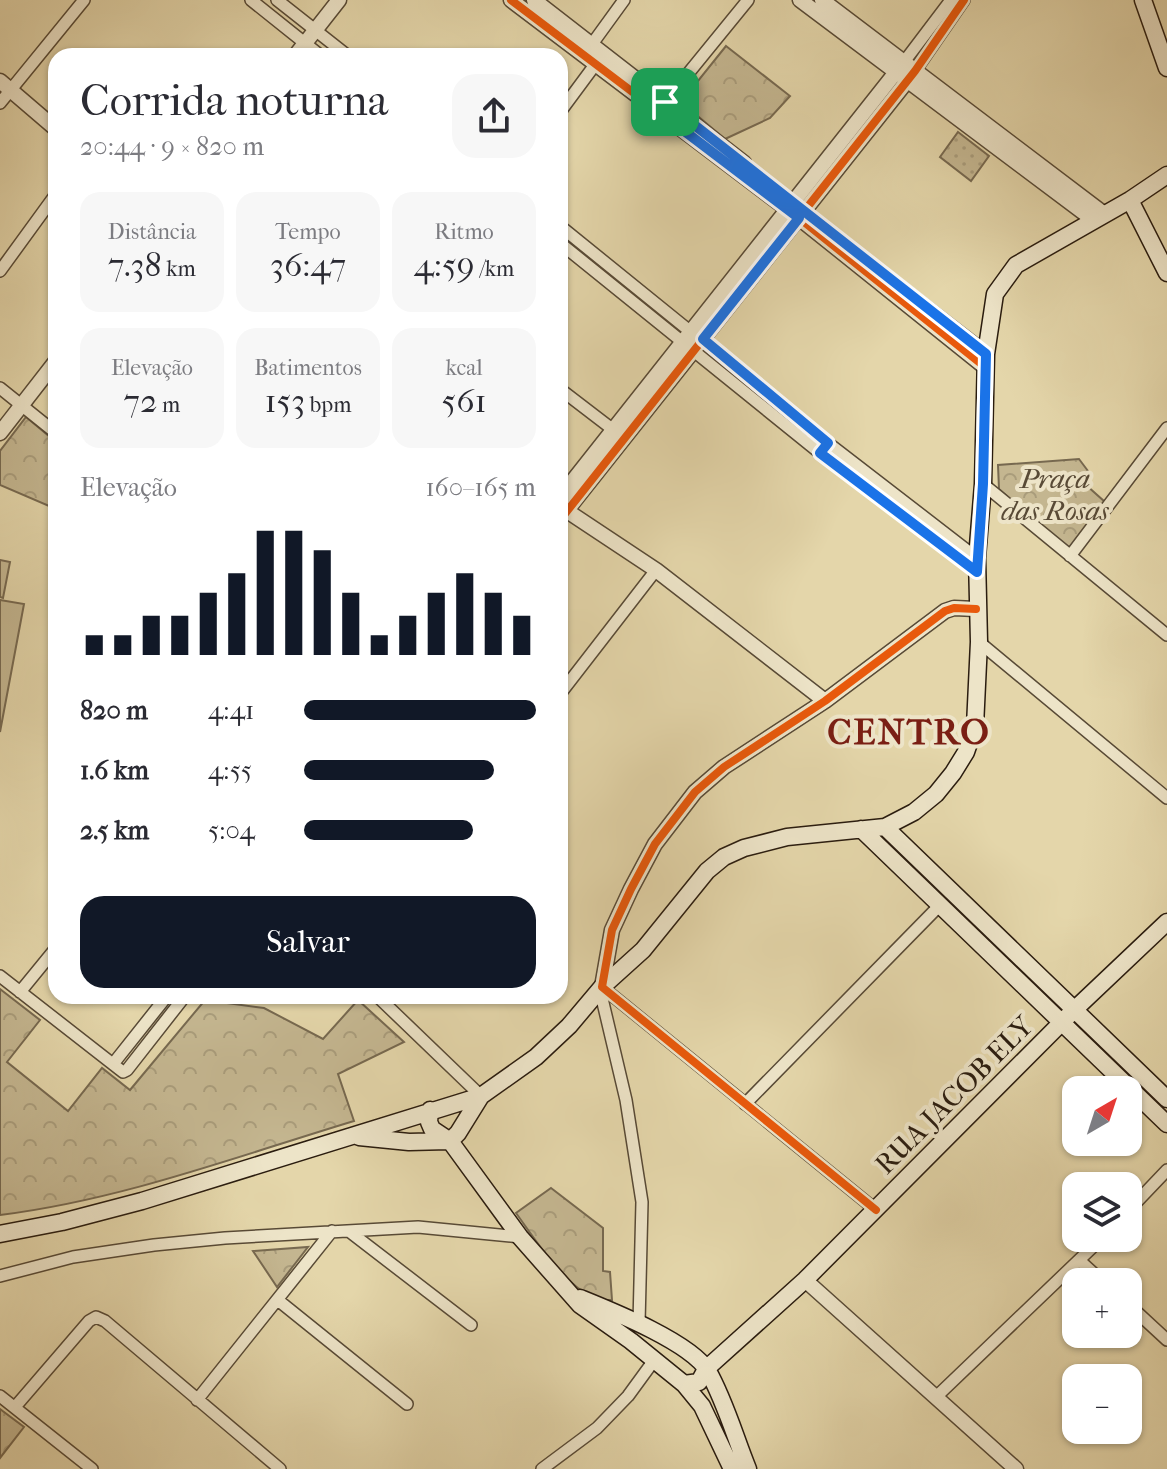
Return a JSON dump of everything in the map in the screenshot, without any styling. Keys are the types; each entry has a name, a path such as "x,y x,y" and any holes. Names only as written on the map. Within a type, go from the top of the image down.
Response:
{"main road":[{"path":"1143,1 1167,68"},
{"path":"0,1234 142,1201 481,1096 536,1057 569,1026 601,988 643,950 707,871 724,857 744,848 787,837 885,827 914,812 936,794 966,752 975,726 979,642 977,565 983,484 986,361 995,294 1016,265 1097,216 1130,200 1167,175"},
{"path":"1130,200 1167,273"},
{"path":"885,827 1167,1124"},
{"path":"861,829 1068,1017 1167,1099"},
{"name":"RUA JACOB ELY","path":"684,1384 699,1382 706,1369 805,1280 1167,922"},
{"path":"353,1136 409,1142 450,1141 481,1096"},
{"path":"435,1109 449,1114 455,1126 450,1141"},
{"path":"450,1141 520,1237 570,1293 592,1315 655,1359 684,1384 702,1406 732,1469"},
{"path":"570,1293 639,1323 678,1346 706,1369 748,1469"},
{"path":"655,1359 663,1346 678,1346"}],"street":[{"path":"0,103 5,86 84,0"},
{"path":"251,0 298,48"},
{"path":"277,0 338,48"},
{"path":"302,48 339,0"},
{"path":"511,0 594,55 662,106 986,361"},
{"path":"534,0 594,55"},
{"path":"568,99 624,0"},
{"path":"662,106 748,0"},
{"path":"800,0 905,72 1097,216"},
{"path":"822,0 905,72"},
{"path":"905,72 951,0"},
{"path":"568,500 964,0"},
{"path":"5,86 48,122"},
{"path":"0,271 48,205"},
{"path":"568,232 693,341 824,448 977,565"},
{"path":"568,250 693,341"},
{"path":"587,266 596,255"},
{"path":"0,433 48,371"},
{"path":"0,388 48,427"},
{"path":"568,395 619,434"},
{"path":"1070,556 1167,428"},
{"path":"983,484 1167,635"},
{"path":"568,512 656,570 825,701"},
{"path":"568,684 656,570"},
{"path":"639,1323 642,1202 626,1100 601,988 612,930 631,889 655,844 695,792 736,758 825,701 945,611 954,608 976,609"},
{"path":"979,642 1167,798"},
{"path":"745,1104 941,904"},
{"path":"20,992 48,958"},
{"path":"0,976 123,1072 179,1004"},
{"path":"601,988 876,1210"},
{"path":"113,1064 161,1004"},
{"path":"385,1004 481,1096"},
{"path":"1142,1196 1167,1170"},
{"path":"0,1276 73,1257 154,1245 332,1231 418,1227 520,1237"},
{"path":"197,1400 332,1231"},
{"path":"350,1232 471,1325"},
{"path":"936,1397 1089,1252"},
{"path":"1080,1261 1088,1268"},
{"path":"805,1280 1016,1469"},
{"path":"279,1301 407,1404"},
{"path":"15,1407 89,1321 96,1317 105,1321 280,1469"},
{"path":"1142,1317 1167,1340"},
{"path":"542,1469 597,1428 628,1396 655,1359"},
{"path":"0,1396 92,1469"}],"green space":[{"path":"726,46 790,96 770,118 725,139 681,102"},
{"path":"958,132 989,156 971,181 940,157"},
{"path":"26,417 48,435 48,506 0,485 0,451"},
{"name":"Praça das Rosas","path":"1079,459 1091,475 1086,485 1105,502 1069,550 999,489 998,465"},
{"path":"0,560 10,562 3,598 0,597"},
{"path":"0,600 24,604 0,732"},
{"path":"0,989 40,1020 7,1062 68,1111 102,1068 130,1090 202,1004 264,1008 323,1039 354,1004 362,1004 404,1042 338,1074 354,1121 135,1188 0,1215"},
{"path":"551,1188 603,1228 603,1271 610,1272 612,1300 595,1299 570,1282 516,1213"},
{"path":"308,1247 277,1287 253,1251"},
{"path":"0,1409 24,1427 0,1458"}],"cycle path":[{"path":"511,0 799,218 985,367"},
{"path":"568,510 915,71 964,0"},
{"path":"876,1210 602,987 612,930 631,889 655,844 695,792 724,767 825,701 945,611 954,608 976,609"}],"district":[{"name":"CENTRO","path":"909,732"}],"route":[{"path":"665,102 986,354 977,572 820,453 828,443 703,339 799,218 658,111 665,102"}]}
